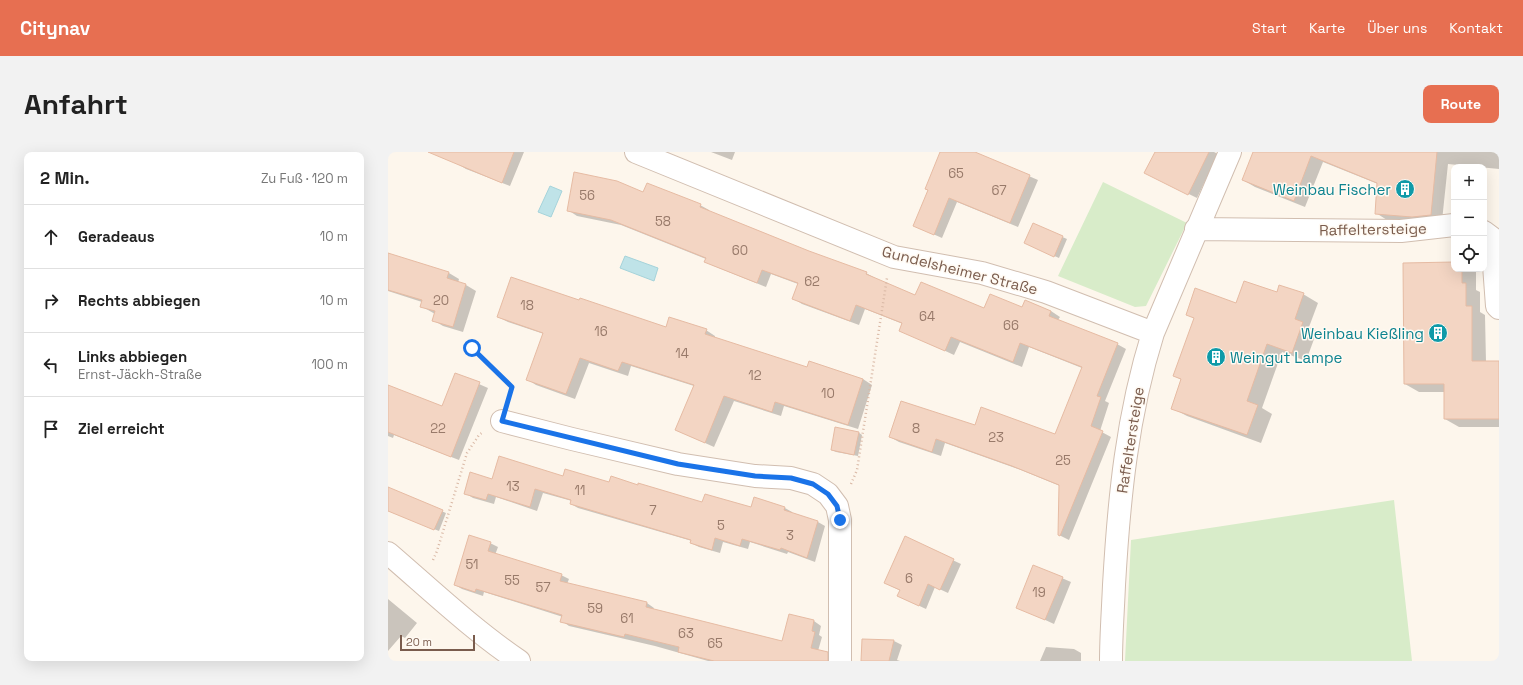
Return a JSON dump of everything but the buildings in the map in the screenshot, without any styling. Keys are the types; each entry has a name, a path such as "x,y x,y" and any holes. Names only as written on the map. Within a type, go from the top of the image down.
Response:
{"street":[{"name":"Gundelsheimer Straße","path":"636,152 894,257 982,274 1046,292 1153,333"},
{"name":"Raffeltersteige","path":"1111,661 1117,530 1123,469 1131,417 1144,361 1153,333 1230,152"},
{"name":"Raffeltersteige","path":"1196,229 1401,231 1451,225"},
{"path":"1488,235 1497,306 1499,308"},
{"path":"502,421 678,464 755,476 791,478 813,484 828,494 837,506 840,520 840,661"},
{"path":"388,553 461,617 495,645 519,661"}],"path":[{"path":"857,470 885,284"},
{"path":"437,551 467,453 479,435 502,421 512,387 472,348"}],"green space":[{"path":"1103,182 1187,223 1146,306 1135,307 1058,276"},
{"path":"1394,500 1412,661 1125,661 1131,540"}],"water":[{"path":"550,186 562,191 551,217 538,212"},
{"path":"625,256 658,268 654,281 620,268"}],"place":[{"name":"Weinbau Fischer","path":"1405,189"},
{"name":"Weinbau Kießling","path":"1438,333"},
{"name":"Weingut Lampe","path":"1216,357"}],"route":[{"path":"472,348 512,387 502,421 678,464 755,476 791,478 813,484 828,494 837,506 840,520"}]}
